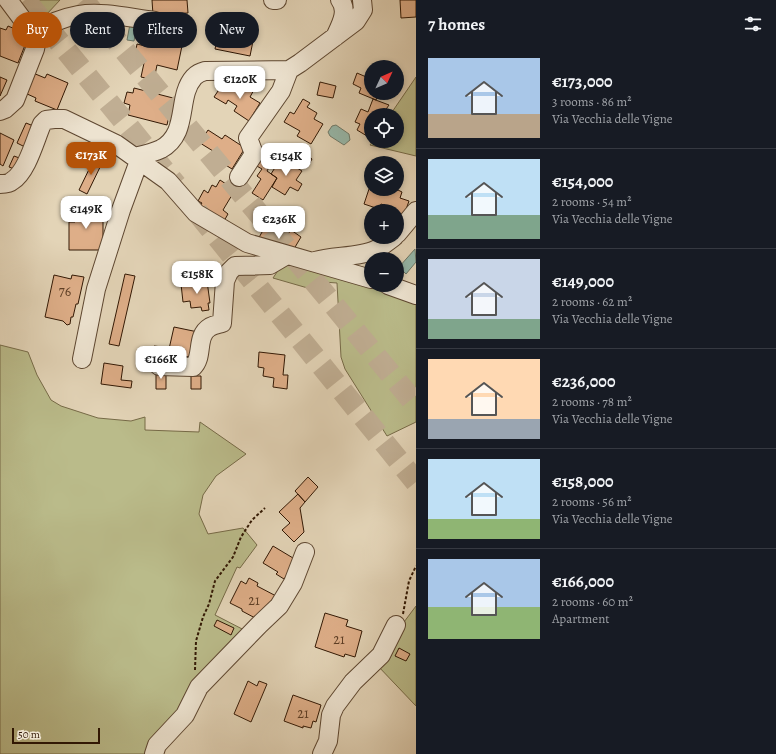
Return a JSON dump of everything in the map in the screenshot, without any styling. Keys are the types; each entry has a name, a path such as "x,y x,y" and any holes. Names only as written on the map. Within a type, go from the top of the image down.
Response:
{"street":[{"path":"8,0 17,12"},
{"path":"335,37 344,16 343,4 340,0"},
{"path":"136,159 162,148 171,140 179,128 190,83 195,76 205,71 289,70 356,21 363,10 362,0"},
{"path":"62,19 78,15 106,15 133,18"},
{"path":"0,111 5,109 15,100 35,48"},
{"path":"240,177 254,154 248,138 281,91 289,70"},
{"path":"0,184 6,184 13,181 22,171 42,124 46,120 64,120 116,144 168,182 196,213 247,243 364,277"},
{"path":"82,359 96,288 136,159"},
{"path":"404,226 416,211"},
{"path":"313,262 327,258 360,254 374,250 383,244"},
{"path":"160,366 193,367 196,363 202,335 210,327 222,323 225,281 229,272 236,266 270,265 288,255"},
{"path":"404,291 416,295"},
{"path":"154,754 157,745 185,715 199,687 259,624 279,606 293,583 305,552"},
{"path":"322,754 328,741 332,715 336,706 353,682 381,655 396,625"}],"path":[{"path":"199,687 195,669 196,641 203,617 209,604 214,580 233,556 241,537 265,508"},
{"path":"396,625 404,611 409,581 416,566"}],"green space":[{"path":"31,0 60,0 49,12 43,12"},
{"path":"416,77 416,156 383,148 404,148 404,108 395,108 400,100 404,100 404,95"},
{"path":"287,257 364,283 364,292 392,292 416,300 416,422 387,436 345,369 341,357 337,283 323,282 318,291 273,278"},
{"path":"0,345 28,352 37,375 51,400 61,406 98,418 131,421 145,417 145,430 199,432 200,422 246,454 216,476 203,495 199,514 208,534 243,528 257,545 240,568 237,567 215,615 248,632 190,698 149,754 0,754"},
{"path":"416,606 416,706 377,665 401,626"}],"shaded area":[{"path":"130,24 133,25 133,41 127,40"},
{"path":"336,125 349,134 350,140 344,145 330,136 328,132 332,126"},
{"path":"415,249 416,262 406,274 404,272 404,261"}],"building":[{"path":"152,0 187,0 188,12 153,12"},
{"path":"400,0 416,0 416,17 401,18"},
{"path":"8,26 12,28 12,48 24,48 18,63 0,56 0,28 6,30"},
{"path":"136,48 182,48 177,70 157,65 154,80 141,77 144,63 134,61"},
{"path":"215,48 252,48 250,56"},
{"path":"33,73 45,78 47,74 68,83 57,110 35,101 36,98 25,93"},
{"path":"357,73 364,76 364,95 359,93 361,88 353,84"},
{"path":"0,77 7,80 0,96"},
{"path":"320,82 336,86 333,98 317,95"},
{"path":"246,83 255,88 250,97 260,103 249,121 234,111 237,106 228,100 226,104 214,97 222,85 229,89 231,87 240,93"},
{"path":"134,88 173,98 167,125 128,115 130,105 124,103 127,92 133,93"},
{"path":"303,99 310,103 307,107 317,113 314,119 323,124 311,144 297,136 300,131 284,122 290,112 294,114"},
{"path":"373,100 389,105 387,108 370,108"},
{"path":"361,109 364,110 364,134 357,130 360,124 355,122"},
{"path":"26,123 36,127 27,148 17,143"},
{"path":"208,130 222,139 225,135 245,148 232,169 224,164 220,170 206,161 213,151 200,143"},
{"path":"0,133 14,140 3,166 0,164"},
{"path":"300,150 312,159 308,166 295,157"},
{"path":"14,156 22,159 17,170 9,167"},
{"path":"95,157 103,161 87,194 79,190"},
{"path":"260,157 271,164 267,171 277,178 263,200 252,193 261,179 257,176 262,169 255,165"},
{"path":"281,158 302,171 296,180 302,184 298,191 290,187 285,195 272,187 277,178 271,174"},
{"path":"220,180 235,190 223,210 228,214 224,221 197,210 202,203 198,201 204,190 208,193 212,185 216,187"},
{"path":"367,196 401,196 400,198 409,201 404,215 404,204 364,204"},
{"path":"83,206 98,206 98,220 103,220 103,250 69,250 69,222 75,222 75,209 83,209"},
{"path":"266,225 285,238 291,230 301,237 291,254 257,241"},
{"path":"215,265 221,269 214,281 208,277"},
{"path":"125,274 135,276 119,346 109,344"},
{"path":"54,275 71,279 72,275 84,277 78,304 76,304 70,324 67,325 63,321 45,317"},
{"path":"207,281 210,303 208,303 209,310 202,311 201,307 191,308 190,301 183,302 181,284"},
{"path":"174,327 198,332 193,358 171,353 171,349 169,349"},
{"path":"154,346 162,347 161,355 153,354"},
{"path":"259,352 285,355 283,375 288,375 287,389 273,387 274,378 263,376 264,368 258,367"},
{"path":"104,363 123,366 121,380 132,381 131,388 101,384"},
{"path":"156,370 166,370 166,389 156,389"},
{"path":"191,376 201,376 201,389 191,389"},
{"path":"308,477 318,487 305,502 295,491"},
{"path":"298,494 305,502 300,508 304,532 294,542 282,530 290,523 279,512"},
{"path":"273,546 298,561 284,579 276,574 278,572 263,563"},
{"path":"249,578 258,583 257,586 278,597 257,619 230,603 241,581 246,584"},
{"path":"325,613 348,620 346,626 362,631 355,657 345,654 344,657 315,647"},
{"path":"217,620 234,628 231,635 214,626"},
{"path":"399,648 410,654 406,661 395,656"},
{"path":"248,681 257,686 259,681 267,684 251,722 234,714"},
{"path":"293,695 321,705 316,722 313,721 311,728 303,726 303,728 284,721"}],"tunnel":[{"path":"25,0 176,185"},
{"path":"83,0 416,405"},
{"path":"197,212 416,482"}]}
